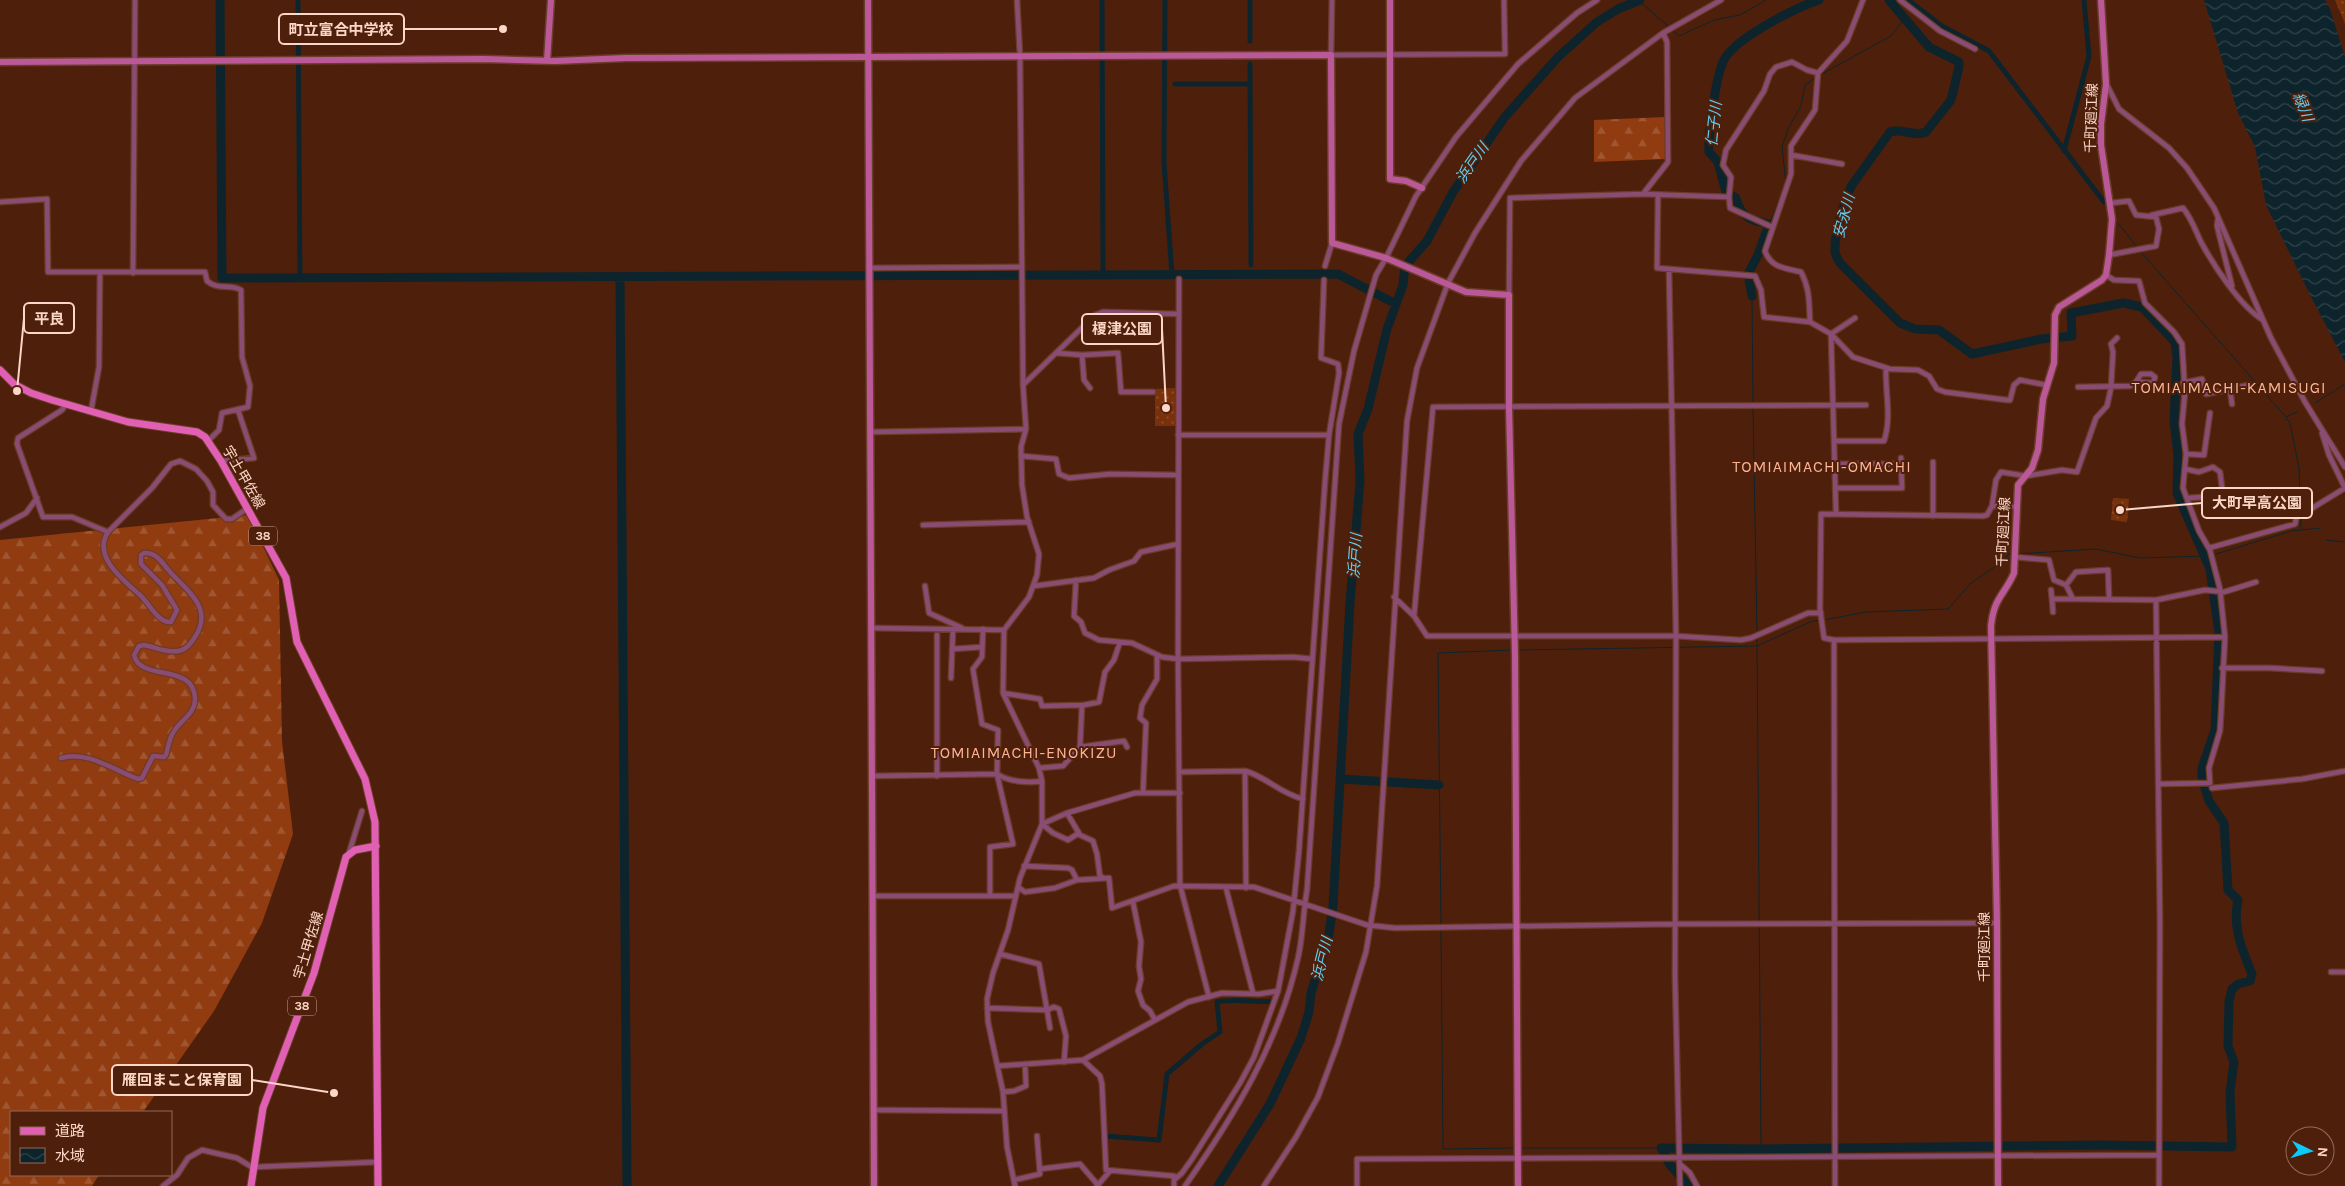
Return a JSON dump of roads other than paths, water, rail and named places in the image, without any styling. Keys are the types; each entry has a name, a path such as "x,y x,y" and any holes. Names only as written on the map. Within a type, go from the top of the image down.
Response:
{"main road":[{"name":"宇土甲佐線","path":"0,370 14,384 66,404 128,422 198,432 208,441 221,461 286,578 297,642 365,779 375,822 378,1186"},
{"path":"349,853 376,846"},
{"name":"宇土甲佐線","path":"252,1186 263,1108 314,972 349,853"}],"street":[{"path":"133,273 135,0"},
{"path":"547,61 551,0"},
{"path":"868,0 874,1186"},
{"path":"1015,1186 1007,1147 998,1066 988,1022 988,1008 993,973 1008,930 1015,896 1024,866 1042,824 1042,781 1039,768 1003,693 1004,630 1021,610 1034,586 1039,554 1024,502 1021,456 1021,447 1026,430 1023,385 1020,56 1017,0"},
{"path":"1325,266 1332,243 1332,0"},
{"path":"1390,0 1390,179 1406,181 1422,188"},
{"path":"0,62 457,59 547,61 626,58 1505,54 1504,0"},
{"path":"1184,1186 1236,1109 1266,1051 1284,1006 1298,958 1304,905 1340,424 1345,389 1376,274 1422,188 1456,137 1518,64 1577,13 1597,0"},
{"path":"1264,1186 1296,1137 1318,1097 1352,1004 1371,926 1377,886 1403,464 1411,395 1425,342 1448,283 1475,234 1527,154 1575,98 1663,33 1721,0"},
{"path":"1810,322 1810,296 1802,272 1774,265 1768,260 1765,251 1791,174 1791,146 1815,110 1818,73 1846,41 1863,0"},
{"path":"1900,0 1940,31 1974,49"},
{"name":"千町廻江線","path":"1998,1186 1997,924 1991,638 1993,611 1996,600 2009,584 2014,573 2018,485 2036,460 2046,384 2054,363 2055,315 2060,307 2095,286 2106,274 2110,255 2111,203 2106,184 2101,145 2101,124 2106,84 2101,0"},
{"path":"1643,194 1668,162 1668,42 1663,33"},
{"path":"1772,227 1735,212 1730,208 1731,177 1723,165 1726,150 1764,91 1770,74 1776,67 1792,62 1807,70 1818,73"},
{"path":"2106,84 2119,109 2169,148 2187,168 2219,218 2263,320 2293,380 2345,467"},
{"path":"1791,155 1842,164"},
{"path":"1518,1186 1516,655 1509,407 1510,198 1643,194 1729,197"},
{"path":"1658,195 1657,268 1755,276 1762,290 1764,317 1810,322 1830,334 1853,357 1886,368 1922,372 1929,376 1937,389 1945,392 2010,400 2014,385 2020,380 2046,384"},
{"path":"0,202 47,199 48,272 205,272 206,280 213,286 241,290 242,357 250,386 248,407 222,413 219,430 208,441"},
{"path":"2111,203 2129,201 2136,215 2152,215 2183,208 2193,222 2205,249 2234,292 2255,315 2263,320"},
{"path":"2110,255 2156,246 2159,241 2156,217 2152,215"},
{"path":"2219,218 2217,226 2234,292"},
{"path":"1332,243 1386,258 1471,294 1509,294"},
{"path":"869,270 1021,269"},
{"path":"1669,270 1670,406 1676,636 1674,924 1680,1186"},
{"path":"91,411 99,367 100,273"},
{"path":"2106,274 2114,280 2139,281 2145,303 2174,332 2182,344 2182,424 2186,454 2183,488 2214,562 2221,591 2225,637 2220,731 2209,768 2211,786"},
{"path":"1180,279 1178,314 1180,384 1178,435 1180,886 1209,997"},
{"path":"1174,1180 1182,1173 1192,1159 1240,1083 1254,1057 1271,1015 1278,991 1294,901 1329,435 1339,373 1338,364 1321,358 1324,280"},
{"path":"1023,385 1095,316 1103,312 1178,314"},
{"path":"1830,334 1855,318"},
{"path":"1830,334 1834,404 1836,514"},
{"path":"2117,338 2111,344 2113,352 2111,388 2107,406 2096,418 2077,472 2062,470 2026,476 2001,472 1996,480 1992,506 1987,515 1983,516 1821,514 1820,613 1824,638 1834,640 2225,637"},
{"path":"1056,354 1118,353 1121,392 1153,392"},
{"path":"1082,355 1084,380 1090,388"},
{"path":"1834,441 1884,441 1890,417 1885,391 1886,368"},
{"path":"2183,382 2202,379 2206,394 2249,385"},
{"path":"2078,387 2111,388 2130,386 2136,382"},
{"path":"2230,389 2232,404"},
{"path":"66,404 62,410 16,440 43,517 72,517 108,532"},
{"path":"1414,616 1433,407 1866,405"},
{"path":"221,461 254,458 238,410"},
{"path":"2186,454 2204,455 2210,413"},
{"path":"2209,549 2295,524 2297,515 2305,515 2306,512 2345,488 2316,420"},
{"path":"870,432 1026,430"},
{"path":"1178,435 1329,435"},
{"path":"1021,456 1056,458 1059,474 1069,478 1110,474 1178,475"},
{"path":"1835,488 1902,488 1901,458"},
{"path":"60,758 69,755 86,758 138,780 142,778 153,756 164,758 173,731 193,709 196,700 193,687 186,680 147,668 137,662 134,655 139,646 144,645 166,651 186,648 195,637 201,623 202,616 198,604 191,592 156,556 144,553 141,555 141,564 162,585 177,610 171,622 162,620 140,595 123,581 109,561 103,548 103,540 108,532 152,488 172,464 180,461 192,466 207,481 212,492 213,505 226,519 232,519 248,508"},
{"path":"1933,462 1933,516"},
{"path":"1835,464 1902,464"},
{"path":"2185,469 2199,472 2213,467 2217,470 2223,483 2223,495"},
{"path":"2187,498 2253,494"},
{"path":"0,527 26,513 36,498"},
{"path":"1992,506 2017,507"},
{"path":"923,525 1029,522"},
{"path":"1034,586 1094,578 1109,570 1134,562 1141,552 1178,544"},
{"path":"2015,557 2049,560 2054,580 2066,585 2073,599"},
{"path":"2066,585 2076,572 2108,570 2109,598"},
{"path":"1076,580 1074,616 1081,622 1085,633 1099,640 1132,643 1157,655 1178,659 1312,658"},
{"path":"2052,600 2109,598 2156,600 2188,592 2224,592 2256,582"},
{"path":"925,586 929,613 963,629"},
{"path":"2051,590 2053,612"},
{"path":"1394,597 1414,616 1427,636 1515,638 1676,636 1751,638 1808,613 1820,613"},
{"path":"2156,600 2160,923 2159,1186"},
{"path":"871,628 1004,630"},
{"path":"951,678 953,629"},
{"path":"983,629 982,657 974,669 982,724 998,730 997,774 1013,844 990,847 990,896"},
{"path":"937,635 937,776"},
{"path":"1834,640 1835,1186"},
{"path":"1003,693 1040,699 1042,706 1082,705 1099,702 1104,672 1114,660 1120,642"},
{"path":"952,649 982,647"},
{"path":"1143,793 1146,723 1140,718 1142,705 1157,679 1157,655"},
{"path":"2222,668 2322,671"},
{"path":"1080,748 1082,705"},
{"path":"1039,768 1063,766 1080,748 1124,741 1127,747"},
{"path":"1179,772 1246,771 1261,777 1277,789 1303,799"},
{"path":"1246,771 1246,888"},
{"path":"2158,784 2211,786 2302,779 2345,771"},
{"path":"872,776 997,774 1004,779 1026,782 1042,781"},
{"path":"1042,824 1067,813 1110,799 1143,793 1180,792"},
{"path":"349,853 362,811"},
{"path":"1067,813 1079,833 1093,841 1100,876 1108,878"},
{"path":"1042,824 1053,833 1068,840 1079,833"},
{"path":"1024,866 1068,868 1072,870 1077,880"},
{"path":"1108,878 1112,908 1133,902 1164,888 1180,886 1246,888 1269,890 1304,905 1371,926 1431,928 1674,924 1997,924"},
{"path":"1018,887 1025,892 1032,889 1055,888 1077,880 1108,878"},
{"path":"1226,888 1254,993"},
{"path":"873,896 1015,896"},
{"path":"1133,902 1141,942 1139,998 1155,1020"},
{"path":"1000,954 1039,964 1050,1028"},
{"path":"2331,972 2345,972"},
{"path":"998,1066 1084,1060 1188,1002 1222,993 1278,991"},
{"path":"988,1008 1046,1010 1054,1006 1059,1009 1066,1036 1064,1062"},
{"path":"1084,1060 1100,1076 1102,1084 1106,1170 1174,1176 1174,1186"},
{"path":"1002,1092 1014,1091 1026,1086 1025,1064"},
{"path":"874,1110 1004,1111"},
{"path":"1014,1180 1040,1174 1037,1136"},
{"path":"163,1186 177,1175 188,1158 202,1150 237,1158 255,1168 378,1162"},
{"path":"1357,1186 1357,1159 1518,1156 1679,1155 1835,1158 2159,1154"},
{"path":"1040,1169 1080,1164 1098,1186 1110,1171"},
{"path":"1680,1164 1690,1173 1697,1186"}],"water":[{"name":"緑川","path":"2204,0 2325,0 2330,9 2345,57 2345,362 2266,205 2255,147 2238,113"}],"waterway":[{"path":"220,0 222,278 1338,274 1396,304"},
{"path":"298,0 300,278"},
{"path":"1102,0 1103,275"},
{"path":"1165,0 1164,163 1172,275"},
{"path":"1250,0 1250,41"},
{"name":"浜戸川","path":"1218,1186 1270,1104 1301,1038 1309,1012 1311,993 1329,934 1333,906 1350,603 1360,481 1358,434 1368,409 1387,329 1403,285 1405,266 1427,241 1453,192 1504,118 1558,57 1597,22 1618,9 1640,0"},
{"path":"1672,30 1679,36 1714,20 1740,15 1766,0"},
{"name":"仁子川","path":"1752,296 1748,274 1758,255 1769,224 1757,221 1744,214 1736,198 1726,192 1718,162 1709,152 1711,118 1719,76 1725,58 1742,41 1782,16 1819,0"},
{"name":"安永川","path":"1689,1186 1670,1165 1661,1148 1761,1149 2100,1145 2232,1147 2230,1092 2234,1062 2228,1046 2229,1001 2232,989 2238,984 2250,981 2252,974 2237,929 2236,910 2238,900 2228,890 2224,823 2209,801 2202,779 2202,768 2215,730 2219,632 2210,569 2177,493 2178,456 2174,420 2177,357 2175,342 2142,307 2123,303 2071,313 2072,336 2041,339 1972,354 1939,330 1915,329 1900,323 1840,263 1835,252 1836,237 1843,208 1852,185 1890,132 1899,131 1917,134 1926,132 1951,100 1959,67 1959,62 1929,47 1889,0"},
{"path":"1908,0 1942,26 1989,51 2104,202"},
{"path":"2064,151 2089,56 2084,0"},
{"path":"1639,1 1669,27"},
{"path":"1820,75 1891,36 1905,18"},
{"path":"1250,64 1251,265"},
{"path":"1770,223 1786,183 1782,147 1788,129 1801,106 1805,85 1816,77"},
{"path":"1175,84 1250,84"},
{"path":"2118,223 2137,247"},
{"path":"2139,250 2286,417 2297,412"},
{"path":"620,278 627,1186"},
{"path":"1752,296 1753,403"},
{"path":"2315,403 2345,384"},
{"path":"1753,407 1757,633"},
{"path":"2286,418 2290,423 2299,468 2301,529"},
{"path":"2213,555 2291,531 2321,528"},
{"path":"2326,540 2345,542"},
{"path":"2017,554 2096,549 2140,558 2209,556"},
{"path":"1824,620 1866,612 1948,609 1971,583 1999,564 2009,554 2013,554"},
{"path":"1517,650 1757,646 1810,622 1820,620"},
{"path":"1757,637 1761,1149"},
{"path":"1441,926 1438,653 1513,650"},
{"path":"1341,779 1439,785"},
{"path":"1441,930 1443,1149 1515,1148"},
{"path":"1105,1136 1159,1140 1167,1074 1202,1044 1220,1032 1217,1002 1232,1000 1275,1001"},
{"path":"1521,1148 1661,1148"}],"place":[{"name":"町立富合中学校","path":"503,29"},
{"name":"平良","path":"17,391"},
{"name":"榎津公園","path":"1166,408"},
{"name":"大町早高公園","path":"2120,510"},
{"name":"雁回まこと保育園","path":"334,1093"}],"district":[{"name":"TOMIAIMACHI-KAMISUGI","path":"2229,387"},
{"name":"TOMIAIMACHI-OMACHI","path":"1822,466"},
{"name":"TOMIAIMACHI-ENOKIZU","path":"1024,752"}]}
